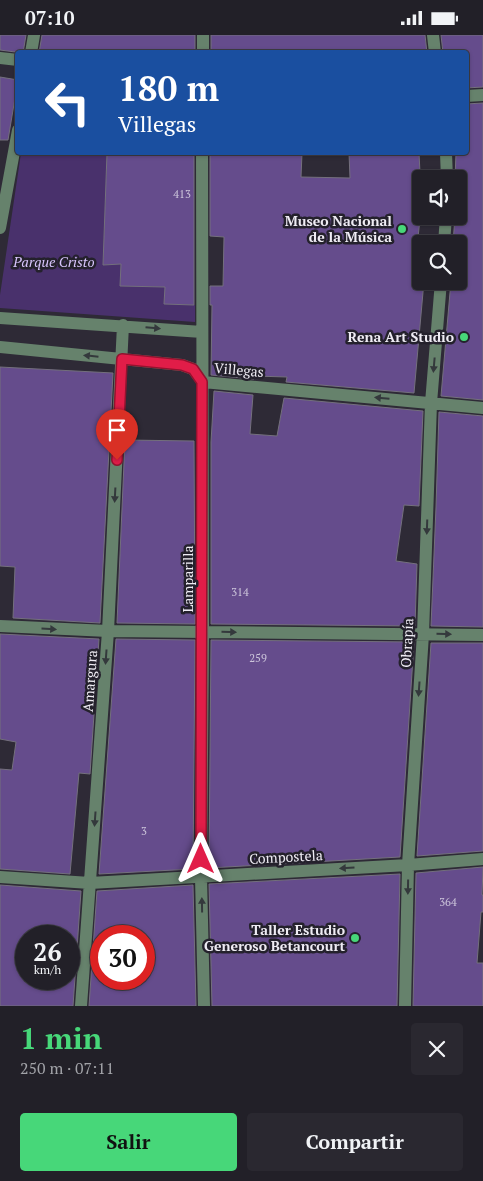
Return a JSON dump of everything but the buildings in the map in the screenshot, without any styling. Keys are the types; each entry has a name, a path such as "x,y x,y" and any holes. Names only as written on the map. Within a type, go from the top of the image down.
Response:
{"street":[{"path":"32,50 34,35"},
{"path":"203,35 203,50"},
{"path":"432,35 434,50"},
{"path":"0,58 15,60"},
{"path":"469,96 483,95"},
{"path":"0,228 15,146"},
{"name":"Lamparilla","path":"202,155 203,632 201,877 204,1006"},
{"path":"446,155 447,170"},
{"name":"Obrapía","path":"405,1006 408,865 423,634 431,403 440,290"},
{"path":"0,318 202,327"},
{"name":"Amargura","path":"81,1006 108,631 124,325"},
{"name":"Villegas","path":"0,347 182,365 193,369 202,382 483,408"},
{"path":"0,626 108,631 483,635"},
{"name":"Compostela","path":"0,877 90,883 483,859"}],"green space":[{"name":"Parque Cristo","path":"21,155 107,155 103,265 121,264 120,286 165,287 165,304 195,305 195,322 0,308 0,295"}],"place":[{"name":"Museo Nacional de la Música","path":"402,229"},
{"name":"Rena Art Studio","path":"464,337"},
{"name":"Taller Estudio Generoso Betancourt","path":"355,938"}],"route":[{"path":"117,460 122,359 182,365 193,369 202,382 203,632 201,859"}]}
